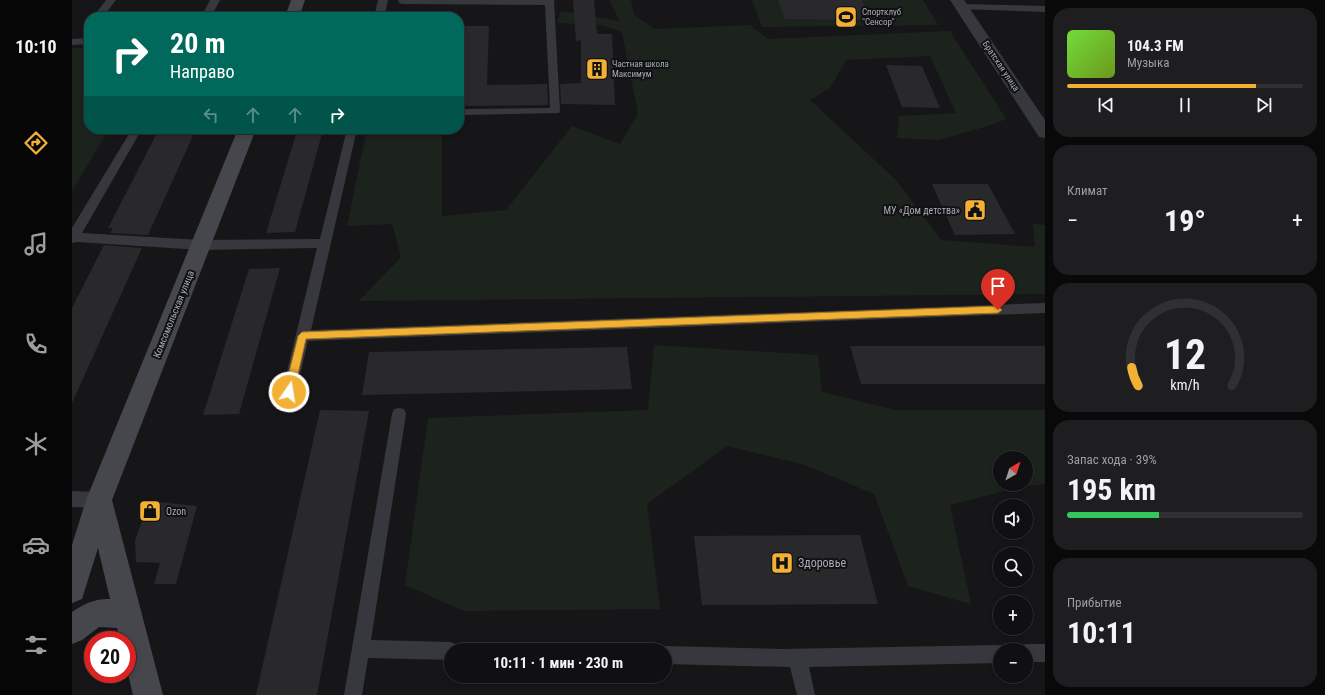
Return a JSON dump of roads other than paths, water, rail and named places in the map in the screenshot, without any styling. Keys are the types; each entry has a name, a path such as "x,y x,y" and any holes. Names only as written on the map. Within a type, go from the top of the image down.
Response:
{"street":[{"path":"294,12 298,0"},
{"name":"Братская улица","path":"960,4 1045,132"},
{"name":"Комсомольская улица","path":"72,589 99,500 245,134"},
{"path":"99,500 148,695"},
{"path":"72,630 88,616 106,611 128,616"}],"lane":[{"path":"102,12 111,0"},
{"path":"209,12 215,0"},
{"path":"380,12 383,0"},
{"path":"1036,0 1044,9"},
{"path":"402,1 549,1 555,111 465,112"},
{"path":"960,4 1044,9"},
{"path":"134,134 72,238 201,245 325,242"},
{"path":"289,392 351,134"},
{"path":"302,336 1045,308"},
{"path":"353,695 400,414"},
{"path":"72,499 99,500"},
{"path":"360,649 444,651"},
{"path":"1033,653 1045,653"},
{"path":"672,655 797,657 993,654"},
{"path":"797,657 806,695"}],"place":[{"name":"Спортклуб \"Сенсор\"","path":"846,17"},
{"name":"Частная школа Максимум","path":"597,69"},
{"name":"МУ «Дом детства»","path":"975,210"},
{"name":"Ozon","path":"150,511"},
{"name":"Здоровье","path":"782,563"}]}
